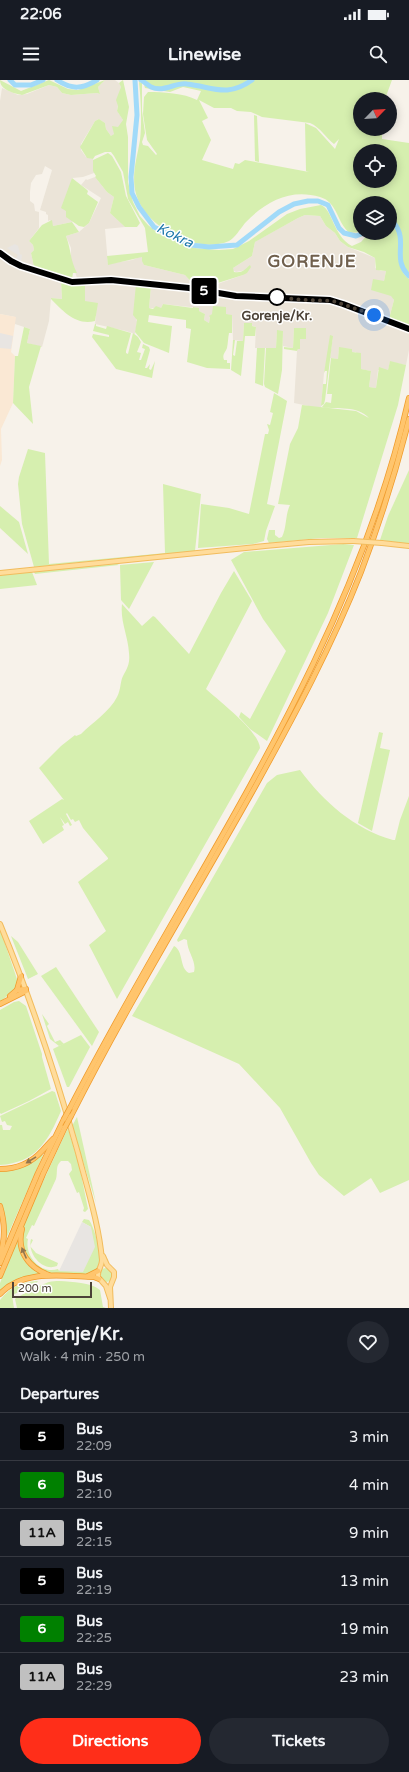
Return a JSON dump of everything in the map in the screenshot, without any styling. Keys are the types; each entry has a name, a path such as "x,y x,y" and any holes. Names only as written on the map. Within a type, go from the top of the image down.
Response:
{"highway":[{"path":"0,1263 55,1137 113,1025 268,753 317,658 344,599 367,541 388,478 409,398"},
{"path":"0,1276 65,1127 116,1031 274,752 316,672 346,608 372,542 393,478 409,419"},
{"path":"7,1000 17,990 21,976"},
{"path":"17,990 26,990"},
{"path":"0,1004 26,990"},
{"path":"0,1169 16,1167 31,1160 44,1150 55,1137"},
{"path":"0,1206 5,1226 0,1256"},
{"path":"25,1216 20,1237 22,1251 34,1267 53,1276"},
{"path":"82,1277 92,1275 100,1269"},
{"path":"0,1294 10,1285 24,1279 53,1276 82,1277 101,1281"}],"main road":[{"path":"0,573 272,545 353,541 409,546"},
{"path":"0,924 26,990 64,1104 83,1174 100,1248 106,1263 114,1272 114,1277 111,1281 110,1287 111,1308"},
{"path":"100,1248 101,1281 108,1290 110,1298"},
{"path":"100,1269 109,1267"},
{"path":"101,1281 111,1281"}],"street":[{"path":"0,253 21,266 72,282 115,280 189,288 236,296 330,300 409,328"}],"shaded area":[{"path":"105,80 115,80 120,84 121,87 117,111 123,120 118,128 116,127 113,136 111,136 106,129 105,123 99,119 95,121 81,144 81,150 86,157 93,159 94,173 83,177 72,178 66,211 73,221 53,226 50,220 48,221 48,215 46,212 40,210 52,170 45,166 42,174 36,175 31,183 30,192 30,201 34,204 35,211 39,212 39,228 29,241 33,245 34,250 31,253 34,267 13,260 0,250 0,101 2,88 18,95 27,94 49,85 57,87 62,93 71,95 100,94 98,87"},
{"path":"95,177 107,192 114,197 110,213 125,227 105,229 108,264 132,260 143,256 144,265 185,275 194,285 206,288 243,275 246,270 236,272 232,270 252,256 255,242 258,240 305,215 320,216 326,226 335,233 340,241 348,247 375,258 375,268 381,271 386,271 384,281 394,300 389,319 409,326 409,350 406,365 390,362 388,370 378,370 376,388 369,387 371,371 360,369 356,352 352,352 352,349 339,348 338,359 330,358 333,336 324,373 321,408 313,407 294,403 297,351 300,348 300,339 294,328 293,348 283,346 283,331 277,331 276,348 255,348 256,327 244,323 243,341 233,340 232,315 212,314 210,316 209,323 204,320 205,314 199,311 199,308 163,304 161,308 149,308 151,286 136,318 137,322 135,334 95,324 96,316 85,301 85,284 79,284 71,260 71,248 66,236 79,232 89,223 101,198 81,185 86,179"},
{"path":"15,244 18,246 20,254 22,255 21,263 14,261 18,255 7,248"},
{"path":"0,255 21,268 61,281 62,299 51,298 49,321 42,347 27,343 30,329 15,324 15,317 0,314"},
{"path":"0,314 16,317 11,352 15,356 13,403 1,429 2,460 0,466"},
{"path":"0,333 13,336 11,349 0,348"},
{"path":"82,1222 91,1227 95,1247 83,1272 59,1271"}],"green space":[{"path":"0,80 21,91 49,80 68,89 78,90 105,80 98,87 100,94 71,95 62,93 57,87 49,85 22,95 5,89"},
{"path":"123,80 129,107 126,124 128,137 128,182 133,202 140,216 148,225 159,234 194,248 219,250 233,249 249,241 287,214 300,209 321,205 328,212 341,236 352,246 363,240 397,240 397,231 399,239 400,264 403,272 409,279 409,326 389,319 394,300 391,296 371,290 373,279 384,281 386,271 376,270 375,258 364,252 348,247 340,241 335,233 326,226 320,216 305,215 255,242 252,256 233,268 234,272 239,272 243,271 250,265 251,267 247,273 202,288 194,285 185,275 144,265 142,257 108,265 107,256 148,252 145,228 128,199 123,172 114,156 111,152 105,152 95,156 93,159 87,158 80,147 95,121 99,119 105,123 106,129 111,136 114,134 112,126 118,127 123,120 117,111 118,106 116,100 121,87 119,83"},
{"path":"143,80 250,80 232,88 213,89 198,86 189,82 165,87 157,87 144,83"},
{"path":"254,80 392,80 388,92 353,92 353,136 382,136 382,139 409,143 409,274 404,267 402,260 399,229 397,226 397,196 353,196 353,233 350,233 342,224 334,208 326,200 320,197 298,194 270,203 253,215 231,240 216,244 202,244 188,241 161,227 150,217 141,206 136,194 134,180 141,126 139,82 142,83 142,111 145,133 142,142 143,145 148,146 156,155 157,154 147,140 143,114 144,97 148,92 160,92 180,94 197,100 201,91 183,87 170,92 145,88 144,85 151,88 162,89 179,85 188,85 217,91 230,90","holes":["199,100 214,108 231,108 237,111 251,112 262,117 310,123 317,127 334,144 339,139 335,149 316,128 305,123 306,171 309,172 245,160 239,164 235,163 233,169 202,160 211,140 202,121 208,118"]},
{"path":"254,115 257,116 259,162 255,161"},
{"path":"108,153 112,156 121,172 126,196 140,223 137,227 125,227 110,213 114,197 107,192 95,177 96,176 93,171 93,160"},
{"path":"72,178 88,191 87,194 98,202 89,223 84,227 79,226 66,217 66,211 61,208"},
{"path":"52,220 53,226 72,222 79,232 66,236 73,264 77,273 73,273 72,279 34,267 31,253 34,250 33,245 29,241 42,225"},
{"path":"61,281 85,284 85,301 98,303 95,321 82,321 70,316 51,299 62,299"},
{"path":"136,284 151,286 149,308 153,309 156,306 161,308 163,304 199,308 199,311 205,314 204,320 209,323 209,316 212,314 213,306 226,307 226,314 232,315 232,333 229,333 227,348 223,356 224,360 227,360 227,363 230,363 230,369 207,368 187,362 191,329 186,328 186,320 149,315 148,322 172,326 169,353 144,343 135,332 137,320 133,315"},
{"path":"244,323 252,323 252,326 256,327 255,336 245,336 241,376 231,370 233,340 235,340 233,355 235,356 237,341 243,341"},
{"path":"95,324 96,326 106,329 107,326 131,333 126,351 128,354 133,333 138,337 141,342 137,352 141,353 139,360 141,360 145,349 142,348 143,344 149,347 150,350 145,368 147,368 150,364 149,369 151,370 155,361 152,378 116,369 92,337 93,334 109,337 109,335 93,331"},
{"path":"24,327 30,329 27,343 41,346 29,387 33,424 13,403 15,356 18,356"},
{"path":"294,328 306,328 306,339 300,339 300,349 297,351 284,349 284,347 293,348"},
{"path":"277,330 283,331 282,370 278,394 265,387 264,384 266,348 276,348"},
{"path":"330,335 333,336 325,400 324,404 321,406 323,384 326,384 327,371 324,373"},
{"path":"339,347 352,349 352,352 361,353 361,369 371,371 369,387 376,388 379,367 388,370 390,361 406,365 398,405 357,538 321,538 269,543 267,539 269,530 275,530 275,535 279,538 282,537 285,529 287,513 290,505 278,504 290,444 298,428 302,405 326,408 322,407 326,402 331,403 332,394 327,394 331,358 338,359","holes":["330,408 359,411 369,418 356,411"]},
{"path":"257,348 265,348 263,386 255,383"},
{"path":"274,393 287,401 267,504 275,506 264,541 253,544 198,548 201,504 229,508 249,514 265,434 268,434 269,430 267,424 270,425 273,413 270,412"},
{"path":"28,449 45,453 49,564 165,553 163,484 201,494 195,551 34,567 22,524 18,484"},
{"path":"409,470 409,544 380,540 388,516"},
{"path":"0,506 19,522 28,554 0,528"},
{"path":"343,544 354,545 328,613 267,741 250,729 239,717 241,712 250,719 286,651 263,619 231,560 244,552"},
{"path":"154,562 129,609 121,600 120,565"},
{"path":"115,563 119,565 35,574 34,572"},
{"path":"234,571 252,601 206,689 229,708 246,725 258,741 260,748 117,999 89,945 106,931 78,882 108,858 83,828 79,820 75,822 73,819 71,820 67,813 66,814 72,825 70,826 68,822 65,824 60,817 64,825 62,826 64,830 43,844 29,821 62,799 64,800 39,768 61,746 75,735 81,734 100,717 117,697 122,678 129,662 128,647 122,616 122,604 142,626 153,616 155,617 189,654"},
{"path":"32,572 37,585 0,589 0,575"},
{"path":"379,732 383,733 380,748 390,750 372,831 358,823"},
{"path":"300,770 319,793 341,813 365,829 393,840 395,840 400,820 409,796 409,1180 380,1193 371,1178 344,1196 319,1175 280,1108 239,1064 132,1016 174,946 179,952 186,971 189,973 194,972 195,968 187,940 184,939 178,942 177,940 267,783 277,775"},
{"path":"0,929 18,982 13,991 0,1002"},
{"path":"11,936 18,942 38,974 28,979"},
{"path":"56,967 99,1032 92,1046 41,976"},
{"path":"19,1001 26,1006 42,1054 51,1089 1,1114 0,1010 14,1002"},
{"path":"42,1014 49,1024 47,1026 55,1042 60,1040 64,1044 59,1046 50,1039"},
{"path":"81,1035 90,1047 69,1087 67,1087 53,1049"},
{"path":"52,1091 55,1092 61,1111 45,1141 32,1155 23,1160 0,1165 0,1125 2,1125 3,1130 10,1130 12,1126 7,1125 5,1121 2,1122 0,1116"},
{"path":"77,1117 96,1203 72,1126"},
{"path":"68,1128 80,1169 88,1209 85,1212 83,1211 84,1208 79,1192 77,1193 69,1174 72,1170 71,1164 68,1161 61,1161 58,1165 56,1179 34,1226 32,1225 26,1238 28,1239 27,1245 31,1257 35,1262 46,1269 58,1269 59,1271 91,1227 82,1222 84,1219 89,1220 97,1241 100,1254 100,1264 96,1271 84,1274 59,1275 41,1270 31,1262 24,1251 22,1232 25,1221"},
{"path":"41,1154 43,1155 6,1239 0,1203 0,1170 9,1170"},
{"path":"18,1240 20,1251 25,1261 32,1269 43,1274 14,1281 0,1291 0,1283"},
{"path":"31,1247 36,1253 58,1263 57,1266 51,1267 41,1264 31,1250"},
{"path":"106,1268 111,1270 113,1275 111,1280 106,1282 101,1280 99,1275 101,1270"},
{"path":"38,1281 34,1286 12,1295 14,1308 0,1308 0,1300 16,1286"},
{"path":"51,1281 81,1283 96,1287 100,1290 103,1307 106,1308 17,1308 15,1299 46,1283"}],"waterway":[{"name":"Kokra","path":"10,80 15,85 31,85 43,80"},
{"name":"Kokra","path":"57,80 72,87 82,87 97,80"},
{"name":"Kokra","path":"135,80 137,115 131,177 132,193 139,207 154,227 191,245 209,247 237,245 279,212 294,204 308,201 318,201 328,205 339,228 344,233 353,235"},
{"path":"141,80 156,89 178,84 187,84 220,90 235,89 252,80"},
{"name":"Kokra","path":"397,228 401,243 401,263 409,276"}],"bus line":[{"name":"5","path":"0,253 7,259 21,266 72,282 111,280 189,288 236,296 277,297 297,300 330,300 409,329"}],"place":[{"name":"Gorenje/Kr.","path":"277,297"}],"district":[{"name":"GORENJE","path":"312,261"}],"route":[{"path":"277,297 297,300 333,301 374,315"}]}
